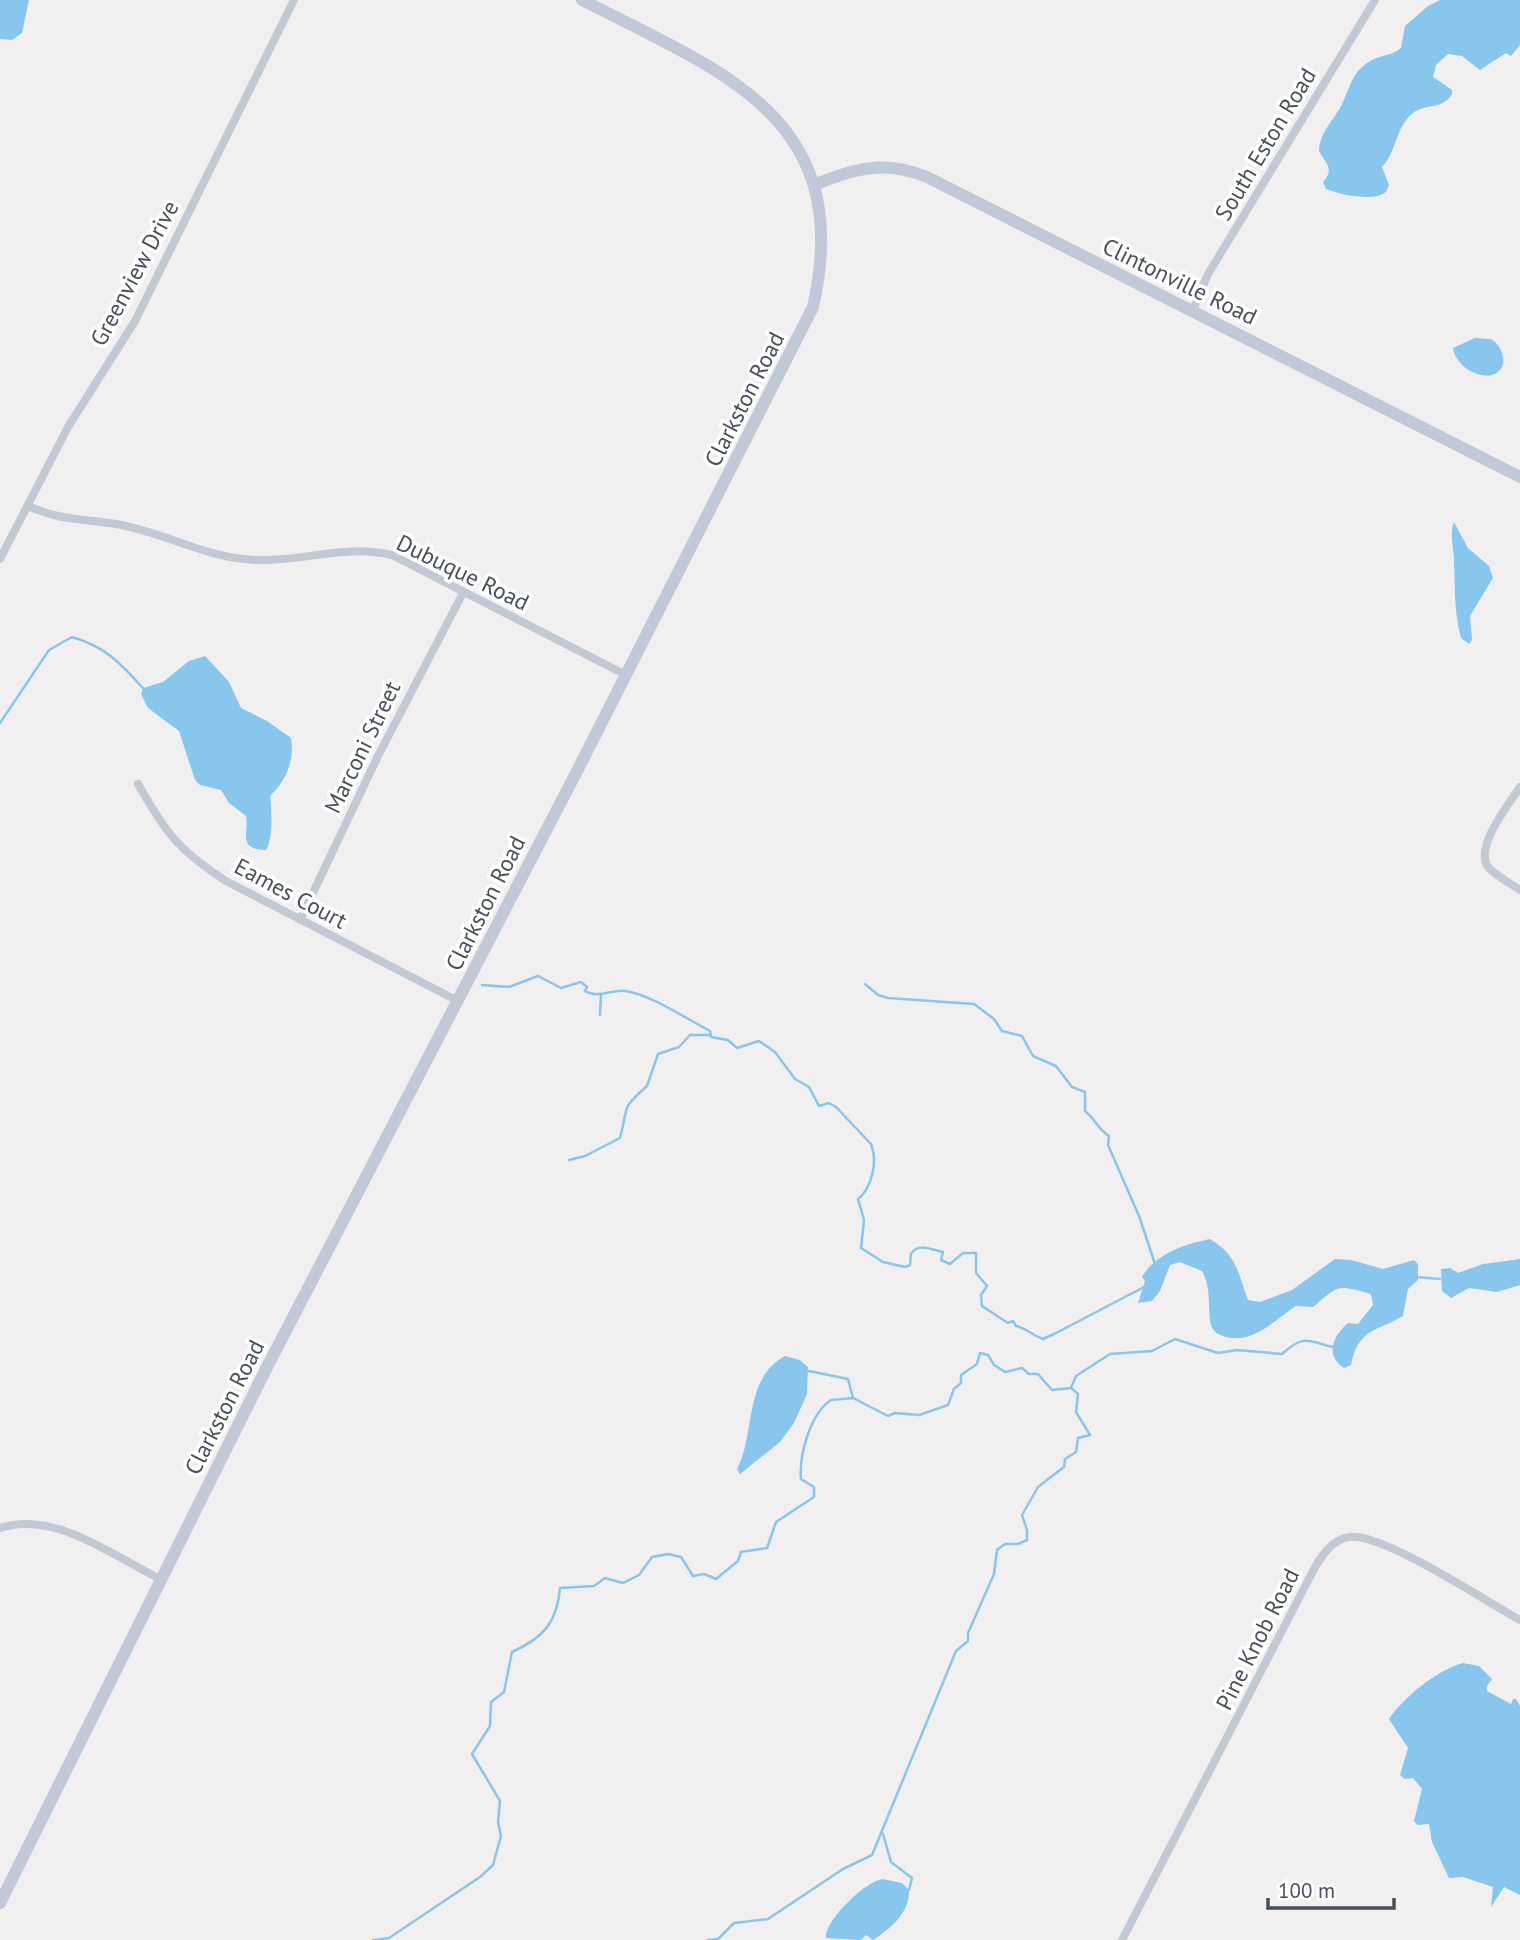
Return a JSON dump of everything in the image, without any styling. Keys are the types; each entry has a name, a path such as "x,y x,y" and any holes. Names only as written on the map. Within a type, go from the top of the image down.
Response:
{"main road":[{"name":"Clarkston Road","path":"0,1903 160,1579 813,307 821,269 822,224 814,184 791,137 777,117 748,91 720,72 582,0"},
{"name":"Clintonville Road","path":"814,184 844,173 886,165 904,168 1193,310 1520,477"}],"street":[{"name":"Greenview Drive","path":"0,559 81,404 135,321 294,0"},
{"name":"South Eston Road","path":"1193,310 1208,274 1375,0"},
{"name":"Dubuque Road","path":"28,506 70,521 122,525 220,556 259,560 370,550 392,555 626,675"},
{"name":"Marconi Street","path":"300,919 384,745 463,593"},
{"name":"Eames Court","path":"138,784 167,835 198,863 226,881 458,1001"},
{"path":"1520,787 1484,849 1489,867 1520,890"},
{"path":"0,1528 36,1523 56,1529 160,1579"},
{"name":"Pine Knob Road","path":"1122,1940 1314,1569 1335,1542 1351,1536 1390,1549 1520,1620"}],"water":[{"path":"0,0 29,0 22,33 12,40 0,39"},
{"path":"1440,0 1520,0 1520,45 1511,56 1506,53 1480,70 1462,56 1448,54 1436,65 1433,77 1452,90 1452,94 1444,102 1418,110 1407,119 1382,167 1389,185 1386,192 1366,197 1326,189 1323,182 1329,170 1319,151 1320,145 1353,78 1371,60 1401,48 1405,26 1428,6"},
{"path":"1475,338 1491,339 1499,347 1503,363 1498,372 1479,375 1458,360 1453,348"},
{"path":"1454,522 1468,548 1489,566 1493,578 1470,616 1472,640 1469,644 1461,638 1457,619 1452,537"},
{"path":"205,656 229,682 241,708 267,721 291,738 292,754 288,770 281,784 270,796 271,832 266,850 251,847 248,843 246,816 229,803 221,790 200,785 195,780 179,731 148,708 141,694 143,688 163,682 189,661"},
{"path":"1210,1239 1231,1258 1248,1300 1260,1302 1292,1290 1335,1259 1351,1260 1383,1269 1414,1260 1418,1264 1418,1280 1408,1289 1403,1316 1363,1338 1354,1353 1351,1365 1344,1368 1334,1357 1335,1340 1348,1323 1358,1324 1373,1305 1371,1294 1339,1288 1313,1307 1296,1306 1253,1335 1234,1338 1219,1334 1212,1327 1207,1284 1202,1271 1180,1262 1170,1265 1160,1291 1152,1301 1138,1303 1145,1281 1142,1277 1155,1262 1181,1247"},
{"path":"1520,1259 1520,1285 1497,1292 1469,1288 1451,1298 1442,1291 1441,1269 1450,1268 1458,1273 1483,1264"},
{"path":"785,1356 800,1360 808,1367 807,1394 794,1423 780,1442 740,1474 737,1469 747,1439 756,1392 762,1378"},
{"path":"1463,1663 1479,1666 1492,1679 1487,1691 1511,1704 1513,1699 1516,1699 1520,1706 1520,1895 1504,1887 1491,1907 1493,1887 1463,1877 1449,1878 1432,1842 1429,1824 1418,1825 1414,1821 1422,1789 1413,1778 1405,1779 1400,1775 1408,1748 1389,1719 1422,1685"},
{"path":"882,1879 902,1883 909,1890 906,1906 898,1920 873,1940 866,1935 861,1940 826,1938 827,1930 847,1903 866,1887"}],"waterway":[{"path":"0,723 49,650 72,637 111,656 143,688"},
{"path":"482,985 509,987 538,976 561,988 581,982 587,987 585,991 595,994 615,991 636,993 710,1031 711,1037 728,1040 737,1048 759,1041 775,1052 795,1079 809,1087 819,1106 829,1103 836,1107 871,1144 874,1158 872,1174 867,1188 858,1199 864,1220 861,1248 883,1262 905,1267 910,1265 911,1254 917,1248 943,1252 941,1260 950,1264 963,1253 976,1253 976,1273 987,1286 981,1295 982,1306 1008,1323 1013,1321 1016,1326 1043,1339 1146,1286"},
{"path":"865,984 878,995 888,998 974,1004 994,1019 1002,1031 1022,1036 1033,1056 1056,1066 1072,1087 1085,1092 1085,1111 1109,1136 1108,1145 1139,1216 1155,1264"},
{"path":"600,1015 601,996"},
{"path":"569,1160 585,1156 620,1138 627,1109 647,1086 658,1054 679,1047 690,1035 710,1035"},
{"path":"1416,1277 1440,1279"},
{"path":"1071,1388 1076,1376 1110,1354 1152,1351 1175,1339 1218,1353 1237,1350 1282,1354 1301,1341 1333,1347"},
{"path":"373,1940 389,1938 480,1877 493,1865 501,1836 498,1822 500,1801 472,1754 490,1726 491,1702 504,1692 512,1652 532,1641 547,1628 556,1611 560,1588 594,1586 605,1578 623,1583 639,1575 652,1557 668,1554 681,1557 693,1576 704,1574 716,1579 738,1561 741,1552 767,1548 776,1522 814,1497 814,1487 801,1479 802,1458 812,1425 831,1400 853,1398 888,1416 895,1413 919,1415 948,1405 954,1389 961,1383 961,1375 977,1364 980,1353 988,1355 994,1365 1005,1372 1022,1368 1029,1374 1038,1374 1052,1390 1071,1388"},
{"path":"809,1371 848,1379 853,1398"},
{"path":"708,1940 718,1939 734,1923 768,1919 843,1869 872,1855 956,1651 968,1641 968,1633 994,1574 997,1550 1005,1544 1018,1544 1027,1540 1022,1515 1038,1487 1064,1467 1065,1459 1076,1452 1078,1438 1090,1435 1076,1412 1078,1394 1071,1388"},
{"path":"883,1834 891,1862 912,1878 909,1890"}]}
